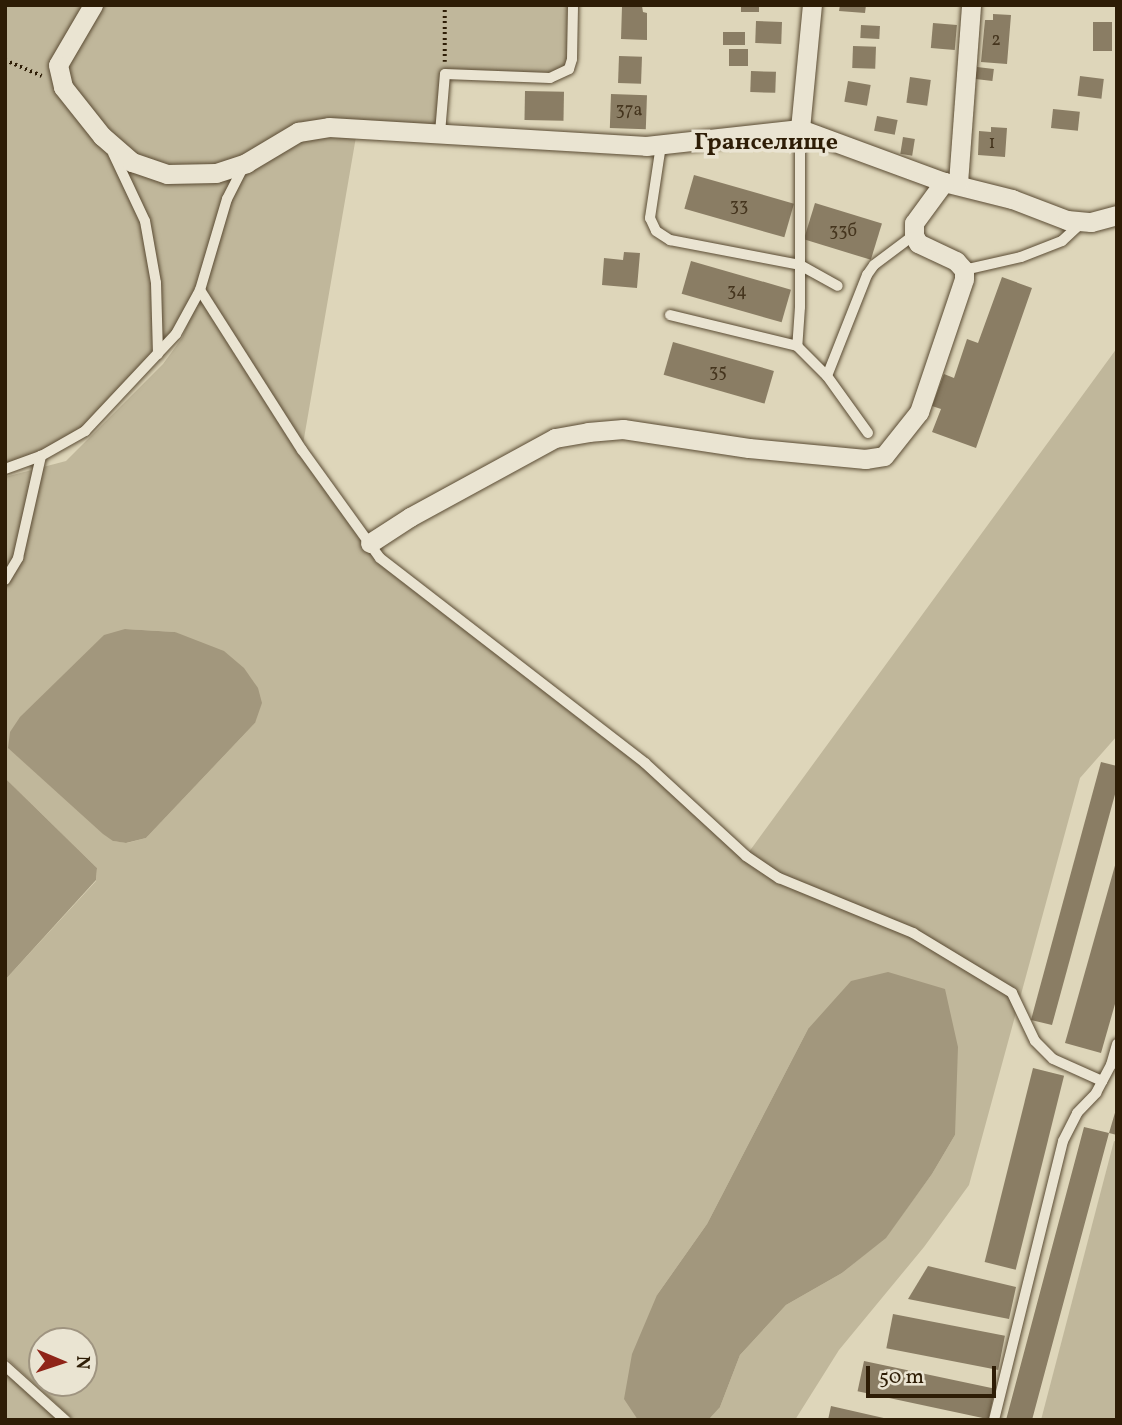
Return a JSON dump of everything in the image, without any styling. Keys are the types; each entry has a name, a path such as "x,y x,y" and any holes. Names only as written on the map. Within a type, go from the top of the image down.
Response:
{"street":[{"path":"93,5 58,65 63,87 102,136 132,162 167,174 216,173 246,163 298,132 329,127 661,145 800,129 951,183 1082,222 1117,215"},
{"path":"800,129 812,5"},
{"path":"370,543 410,517 555,438 587,432 623,429 750,448 865,460 884,456 919,412 964,270 956,261 918,243 914,235 914,223 951,183 971,5"}],"lane":[{"path":"440,133 445,74 561,75 569,69 572,59 573,5"},
{"path":"797,345 800,129"},
{"path":"102,136 145,221 156,282 158,354"},
{"path":"661,145 650,218 656,232 670,240 800,265 838,286"},
{"path":"5,469 41,456 85,431 176,334 200,290 227,199 246,163"},
{"path":"964,270 1021,257 1062,241 1082,222"},
{"path":"827,376 867,275 874,265 914,235"},
{"path":"200,290 302,450 380,558 645,763 746,856 779,878 913,933 1012,993 1035,1041 1053,1059 1102,1082"},
{"path":"670,315 797,345 827,376 867,433"},
{"path":"5,580 18,558 41,456"},
{"path":"994,1420 1063,1141 1077,1113 1096,1093 1117,1044"},
{"path":"5,1366 65,1420"}],"path":[{"path":"445,5 445,74"},
{"path":"5,60 63,87"}],"shaded area":[{"path":"5,5 573,5 572,59 561,75 446,74 440,133 357,131 302,450 380,558 645,763 746,856 1117,348 1117,736 1080,778 969,1185 924,1247 839,1350 795,1420 74,1420 49,1397 98,1397 98,1327 28,1327 28,1378 5,1357 5,980 96,881 97,868 5,778 5,477 66,461 163,364 182,338 198,297 176,334 85,431 5,469","holes":["125,629 175,632 255,723 146,838 127,843 113,841","808,1029 955,1135 932,1174 886,1237 842,1273 786,1305 740,1355 720,1407 657,1295 707,1224"]},
{"path":"125,629 175,632 224,651 244,668 258,688 262,703 255,723 146,838 126,843 113,841 103,834 8,748 10,732 20,717 104,635"},
{"path":"5,778 97,868 96,880 5,980"},
{"path":"888,972 945,989 958,1047 955,1135 932,1174 886,1238 842,1273 786,1305 740,1355 720,1407 708,1420 638,1420 624,1399 632,1354 657,1295 707,1224 808,1029 851,981"},
{"path":"1114,1141 1117,1142 1117,1420 1041,1420"},
{"path":"5,1366 28,1387 28,1397 39,1397 65,1420 5,1420"}],"building":[{"path":"741,5 759,5 759,12 741,12"},
{"path":"840,5 866,5 865,13 839,11"},
{"path":"622,6 642,6 643,12 647,13 647,40 621,39"},
{"path":"993,14 1011,15 1007,64 981,62 985,20 993,20"},
{"path":"756,21 782,22 781,44 755,43"},
{"path":"1093,22 1112,22 1112,51 1093,51"},
{"path":"933,23 957,25 955,50 931,48"},
{"path":"861,25 880,26 879,39 860,38"},
{"path":"723,32 745,32 745,45 723,45"},
{"path":"853,46 876,47 875,69 852,68"},
{"path":"729,49 748,49 748,66 729,66"},
{"path":"619,56 642,57 641,84 618,83"},
{"path":"977,67 994,69 992,81 976,79"},
{"path":"751,71 776,72 775,93 750,92"},
{"path":"1080,76 1104,79 1101,99 1078,96"},
{"path":"910,77 931,80 927,106 906,103"},
{"path":"848,81 871,85 867,106 844,102"},
{"path":"525,91 564,92 563,121 524,120"},
{"path":"611,94 647,95 646,129 610,128"},
{"path":"1053,109 1080,112 1078,131 1051,128"},
{"path":"877,116 898,120 895,135 874,131"},
{"path":"991,127 1007,128 1005,157 978,155 979,131 991,132"},
{"path":"903,137 915,139 912,156 900,154"},
{"path":"694,175 794,204 784,237 684,209"},
{"path":"815,203 882,223 871,260 804,239"},
{"path":"624,252 640,253 637,288 602,285 604,258 623,260"},
{"path":"691,261 791,290 782,322 682,294"},
{"path":"1002,277 1032,288 976,448 932,432 941,409 932,406 944,374 954,378 967,339 978,343"},
{"path":"673,342 774,371 765,404 664,375"},
{"path":"1101,762 1117,766 1117,787 1052,1025 1031,1020"},
{"path":"1116,862 1117,997 1101,1053 1065,1043"},
{"path":"1033,1068 1064,1076 1016,1270 985,1262"},
{"path":"1117,1106 1117,1135 1109,1133"},
{"path":"1084,1127 1109,1133 1032,1420 1006,1420"},
{"path":"928,1266 1016,1287 1009,1319 908,1299"},
{"path":"893,1314 1005,1336 998,1370 886,1348"},
{"path":"864,1361 995,1389 989,1419 858,1391"},
{"path":"831,1406 888,1419 888,1420 828,1420"}],"district":[{"name":"Гранселище","path":"766,144"}]}
